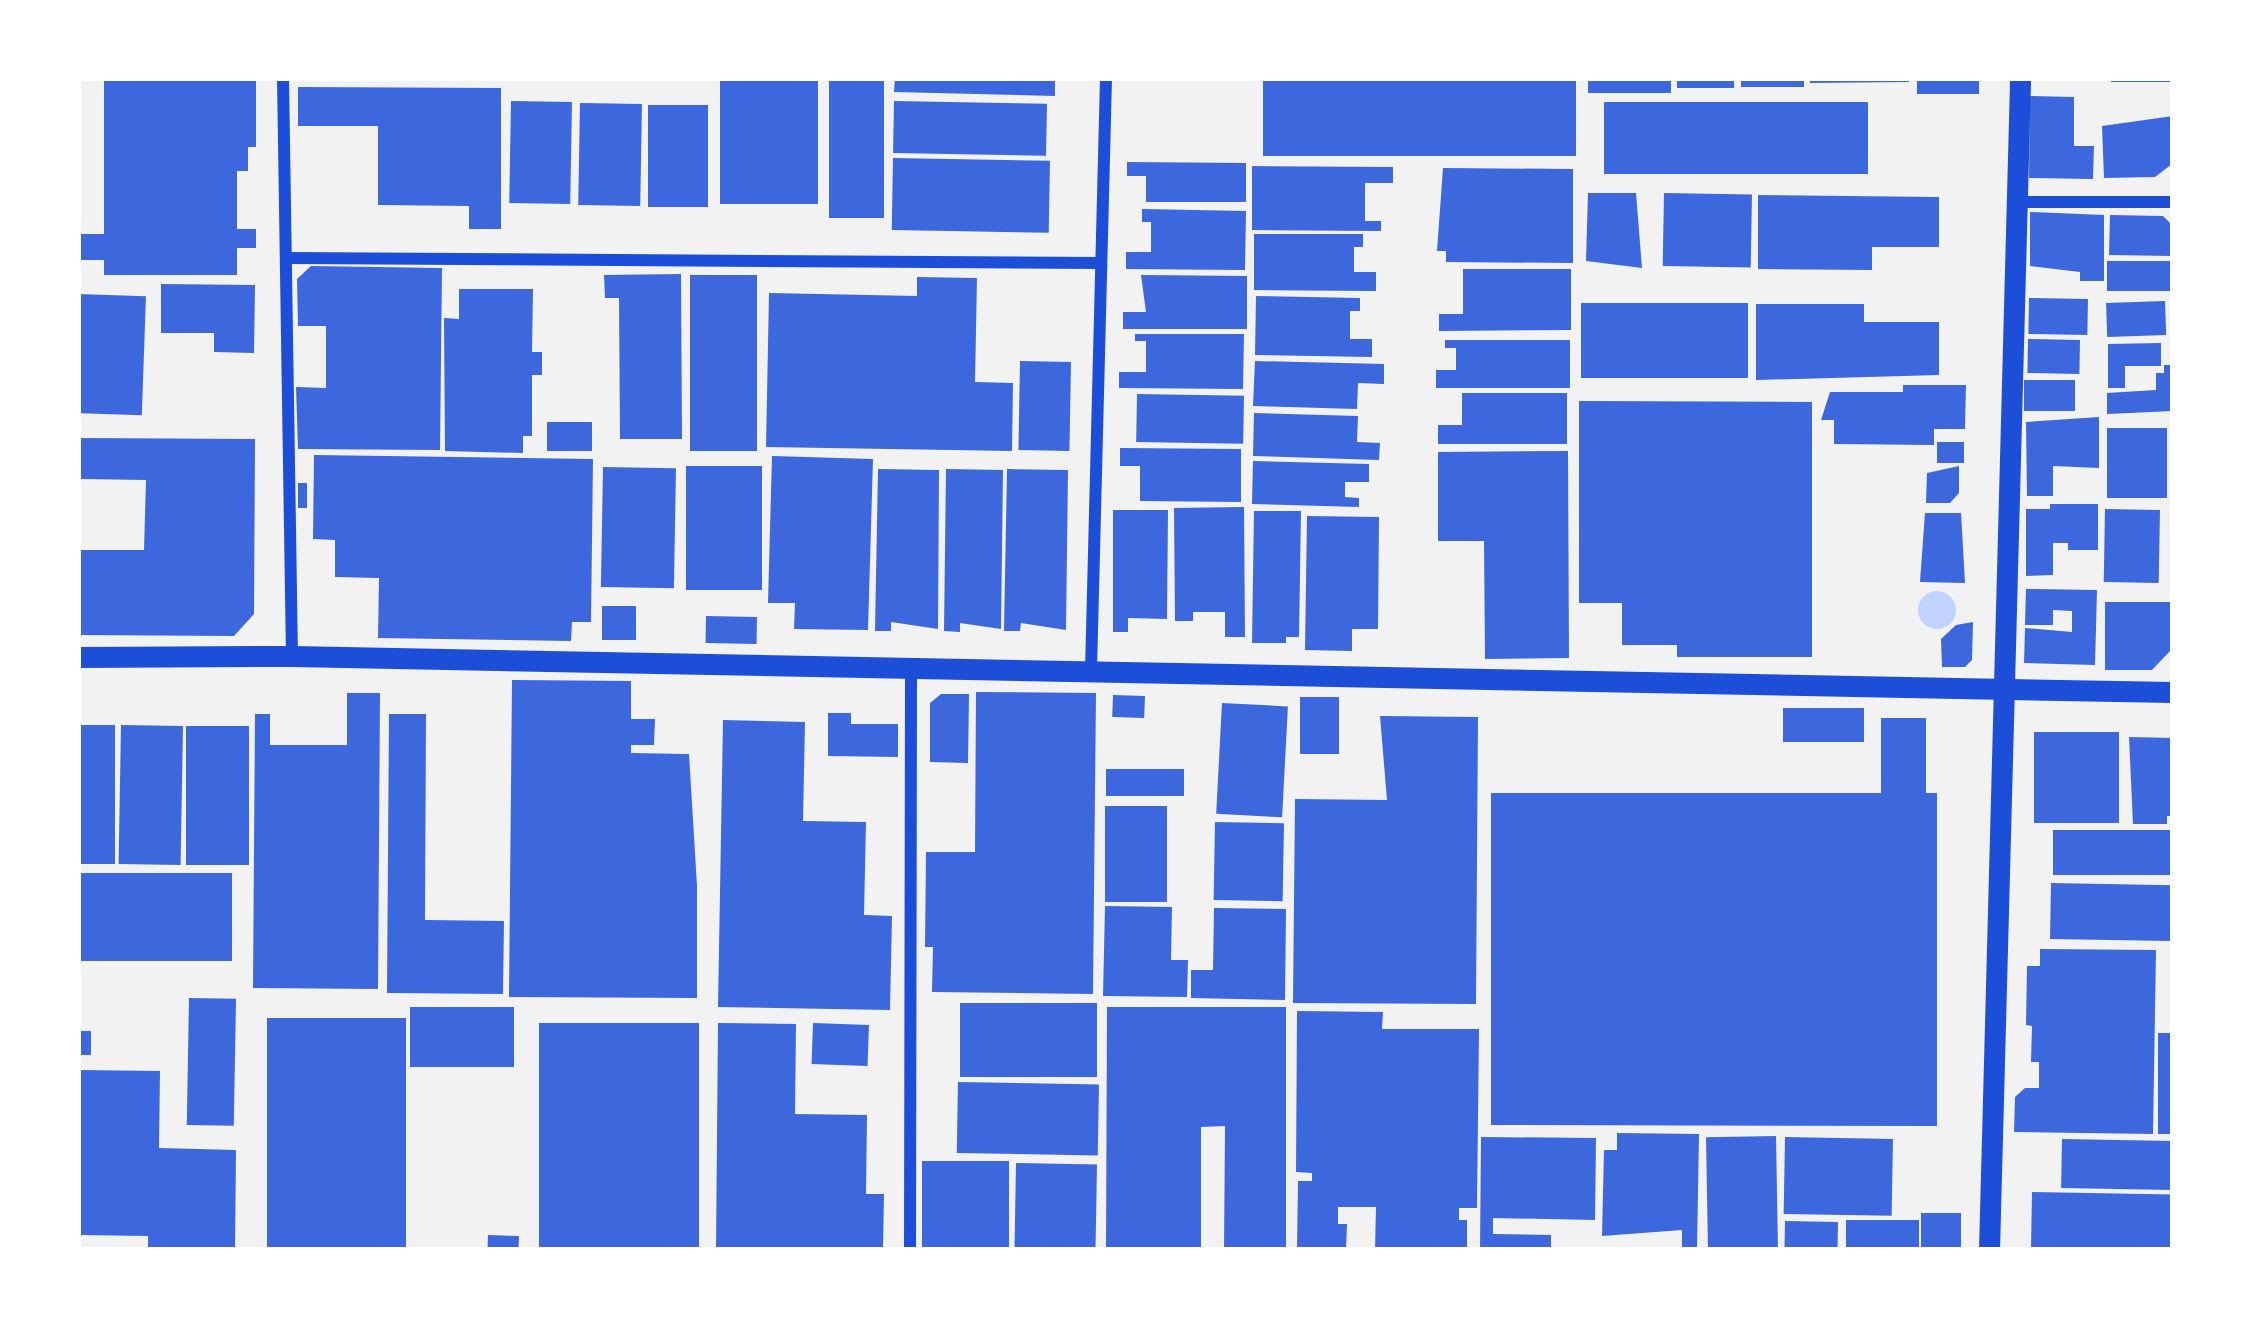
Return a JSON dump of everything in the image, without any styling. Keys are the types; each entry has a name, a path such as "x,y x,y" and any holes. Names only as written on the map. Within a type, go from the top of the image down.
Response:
{"street":[{"path":"283,78 292,656"},
{"path":"1091,670 1106,78"},
{"path":"1990,1250 2020,78"},
{"path":"2017,202 2173,202"},
{"path":"286,258 1101,263"},
{"path":"78,657 292,656 2173,692"},
{"path":"910,1250 911,668"}],"water":[{"path":"1937,591 1951,596 1956,610 1951,624 1937,629 1923,624 1918,610 1923,596"}],"building":[{"path":"104,78 256,78 256,147 248,147 248,171 237,171 237,229 256,229 256,248 237,248 237,275 104,275 104,260 78,260 78,234 104,234"},
{"path":"720,78 818,78 818,204 720,204"},
{"path":"829,78 884,78 884,218 829,218"},
{"path":"895,78 1055,78 1055,96 894,92"},
{"path":"1263,78 1576,78 1576,156 1263,156"},
{"path":"1588,78 1671,78 1671,93 1588,93"},
{"path":"1677,78 1734,78 1734,88 1677,88"},
{"path":"1741,78 1804,78 1804,87 1741,87"},
{"path":"1810,78 1909,78 1909,82 1810,83"},
{"path":"1917,78 1979,78 1979,94 1917,94"},
{"path":"2111,78 2173,78 2173,82 2111,82"},
{"path":"298,87 501,88 501,229 469,229 469,206 378,205 378,126 298,126"},
{"path":"2030,96 2074,97 2074,146 2094,146 2093,179 2029,178"},
{"path":"511,101 572,102 570,204 509,203"},
{"path":"894,101 1047,104 1046,156 893,153"},
{"path":"1604,102 1868,102 1868,174 1604,174"},
{"path":"580,103 642,104 640,206 578,205"},
{"path":"648,105 708,105 708,207 648,207"},
{"path":"2173,116 2172,164 2155,177 2104,178 2102,126"},
{"path":"893,158 1050,161 1049,233 892,230"},
{"path":"1127,162 1246,163 1246,202 1146,202 1146,176 1127,176"},
{"path":"1252,166 1393,167 1393,183 1365,183 1365,221 1381,221 1381,231 1252,230"},
{"path":"1443,168 1573,169 1573,263 1446,262 1446,251 1437,251"},
{"path":"1588,193 1636,193 1642,268 1586,261"},
{"path":"1664,193 1752,195 1751,268 1663,266"},
{"path":"1758,195 1939,197 1939,247 1872,247 1872,270 1758,269"},
{"path":"1142,209 1246,211 1245,270 1126,269 1126,252 1151,252 1151,222 1142,222"},
{"path":"2030,212 2104,215 2104,281 2080,281 2080,272 2030,266"},
{"path":"2110,215 2163,216 2173,226 2173,256 2109,255"},
{"path":"1254,234 1363,234 1363,247 1354,247 1354,272 1376,272 1376,291 1254,290"},
{"path":"2107,261 2173,261 2173,291 2107,291"},
{"path":"311,266 442,268 440,450 298,449 296,387 326,388 326,326 298,326 297,279"},
{"path":"1463,269 1571,269 1571,330 1439,331 1439,314 1463,314"},
{"path":"681,274 682,439 620,439 619,298 605,298 604,275"},
{"path":"690,275 757,275 757,451 690,451"},
{"path":"1141,275 1247,276 1247,329 1123,329 1123,312 1146,312"},
{"path":"917,277 977,278 975,382 1013,383 1012,451 766,447 769,293 917,296"},
{"path":"161,284 255,285 254,353 214,352 214,333 161,333"},
{"path":"459,289 533,289 532,352 542,352 542,375 532,375 532,436 523,436 523,453 445,451 444,318 459,319"},
{"path":"78,294 146,296 142,415 78,413"},
{"path":"1256,296 1360,298 1360,311 1350,311 1350,339 1372,339 1372,357 1255,355"},
{"path":"2029,298 2088,299 2087,335 2028,334"},
{"path":"2165,301 2166,335 2107,337 2106,303"},
{"path":"1581,303 1748,303 1748,378 1581,378"},
{"path":"1756,304 1864,304 1864,322 1939,322 1939,375 1756,380"},
{"path":"1135,334 1244,334 1243,389 1119,388 1119,372 1146,372 1146,341 1135,341"},
{"path":"2028,339 2080,340 2079,374 2027,373"},
{"path":"1445,340 1570,340 1570,388 1436,388 1436,370 1456,370 1456,348 1445,348"},
{"path":"2161,343 2161,366 2125,366 2125,388 2108,388 2108,344"},
{"path":"1020,361 1071,362 1069,451 1018,450"},
{"path":"1255,361 1384,364 1384,384 1358,383 1357,409 1253,406"},
{"path":"2164,365 2173,365 2173,411 2107,414 2107,393 2156,390 2156,373 2164,373"},
{"path":"2024,380 2075,380 2075,411 2024,411"},
{"path":"1903,385 1966,385 1965,429 1934,429 1934,445 1834,444 1834,420 1821,420 1830,392 1903,392"},
{"path":"1462,393 1567,393 1567,444 1438,444 1438,425 1462,425"},
{"path":"1137,394 1244,396 1243,444 1136,442"},
{"path":"1579,401 1812,402 1812,657 1677,657 1677,645 1622,645 1622,603 1579,603"},
{"path":"1254,413 1358,416 1357,442 1380,443 1379,460 1253,456"},
{"path":"2099,417 2099,468 2053,466 2053,496 2027,496 2026,422"},
{"path":"547,422 592,422 592,451 547,451"},
{"path":"2107,428 2167,428 2167,498 2107,498"},
{"path":"81,438 255,439 254,614 234,636 78,635 78,550 144,550 146,480 81,479"},
{"path":"1937,442 1964,442 1964,463 1937,463"},
{"path":"1120,448 1241,449 1241,502 1140,501 1140,466 1120,466"},
{"path":"1568,451 1569,658 1485,659 1484,541 1438,541 1438,452"},
{"path":"314,455 593,459 591,622 572,622 571,641 378,638 379,578 335,577 335,540 313,539"},
{"path":"772,456 873,459 868,630 794,629 795,603 768,603"},
{"path":"1253,461 1369,464 1369,482 1345,482 1345,497 1359,498 1359,507 1252,504"},
{"path":"686,466 762,466 762,590 686,590"},
{"path":"1959,466 1959,493 1950,503 1926,503 1927,473"},
{"path":"603,467 676,468 674,588 601,587"},
{"path":"878,469 939,470 938,629 891,622 891,631 875,631"},
{"path":"946,469 1003,470 1001,629 960,623 960,632 944,631"},
{"path":"1007,469 1068,470 1066,630 1021,623 1020,631 1004,631"},
{"path":"298,483 307,483 307,508 298,508"},
{"path":"2050,504 2098,504 2098,550 2068,550 2068,543 2053,543 2053,575 2026,576 2026,509 2050,509"},
{"path":"1244,507 1245,637 1225,637 1225,612 1193,612 1193,621 1175,621 1174,508"},
{"path":"2105,509 2160,510 2159,583 2104,582"},
{"path":"1113,510 1168,510 1167,619 1128,618 1128,632 1113,632"},
{"path":"1254,511 1301,511 1299,637 1286,637 1286,643 1252,643"},
{"path":"1925,513 1961,513 1965,583 1920,582"},
{"path":"1307,516 1379,517 1378,629 1352,629 1352,651 1305,650"},
{"path":"2026,589 2097,590 2095,665 2024,663 2025,628 2072,632 2072,611 2053,610 2053,625 2025,625"},
{"path":"2105,602 2170,602 2170,651 2152,670 2105,670"},
{"path":"602,606 636,606 636,640 602,640"},
{"path":"706,616 757,617 757,644 706,643"},
{"path":"1973,622 1972,660 1965,667 1942,667 1941,639 1956,625"},
{"path":"512,680 631,681 631,719 655,719 654,745 631,745 631,753 689,754 697,886 697,998 509,997"},
{"path":"976,692 1096,693 1093,994 932,992 933,947 925,947 926,852 975,852"},
{"path":"347,693 380,693 378,989 253,988 255,714 270,714 270,745 347,745"},
{"path":"941,694 969,694 968,763 930,762 930,703"},
{"path":"1113,695 1145,696 1144,718 1112,717"},
{"path":"1300,697 1339,697 1339,754 1300,754"},
{"path":"1222,703 1288,706 1282,817 1216,814"},
{"path":"1783,708 1864,708 1864,742 1783,742"},
{"path":"828,713 851,713 851,724 898,724 898,757 828,756"},
{"path":"389,714 426,714 425,920 504,921 503,994 387,993"},
{"path":"1380,716 1478,717 1476,1004 1293,1003 1295,799 1387,800"},
{"path":"1881,718 1926,718 1926,793 1937,793 1937,1126 1491,1125 1491,793 1881,793"},
{"path":"723,720 805,722 803,821 866,822 864,915 892,916 890,1010 718,1007"},
{"path":"78,725 115,725 115,864 78,864"},
{"path":"121,725 183,726 181,865 119,864"},
{"path":"186,726 249,726 249,865 186,865"},
{"path":"2034,732 2119,732 2119,823 2034,823"},
{"path":"2129,737 2173,738 2173,816 2167,816 2167,824 2133,824"},
{"path":"1106,769 1184,769 1184,796 1106,796"},
{"path":"1105,806 1167,806 1167,902 1105,902"},
{"path":"1215,822 1284,823 1283,901 1214,900"},
{"path":"2053,830 2173,830 2173,875 2053,875"},
{"path":"78,873 232,873 232,961 78,961"},
{"path":"2051,883 2173,885 2172,941 2050,939"},
{"path":"1105,906 1172,907 1171,960 1188,960 1187,997 1103,996"},
{"path":"1214,908 1286,909 1285,1000 1191,998 1191,970 1213,970"},
{"path":"2040,949 2156,950 2153,1134 2014,1132 2015,1097 2025,1088 2039,1088 2039,1062 2031,1062 2032,1026 2026,1025 2027,966 2040,966"},
{"path":"189,998 236,999 234,1126 187,1125"},
{"path":"960,1003 1097,1003 1097,1077 960,1077"},
{"path":"410,1007 514,1007 514,1067 410,1067"},
{"path":"1107,1007 1286,1007 1286,1250 1224,1250 1225,1126 1201,1127 1201,1250 1106,1250"},
{"path":"1297,1011 1383,1012 1382,1029 1479,1029 1477,1208 1459,1208 1459,1220 1467,1220 1467,1250 1375,1250 1376,1207 1338,1207 1338,1224 1347,1224 1346,1250 1297,1250 1298,1181 1312,1181 1312,1173 1296,1172"},
{"path":"267,1018 406,1018 406,1250 267,1250"},
{"path":"539,1023 699,1023 699,1250 539,1250"},
{"path":"718,1023 796,1024 795,1114 867,1115 866,1194 884,1194 883,1249 716,1250"},
{"path":"813,1023 869,1025 868,1066 812,1064"},
{"path":"78,1031 91,1031 91,1055 78,1055"},
{"path":"2158,1033 2173,1033 2173,1134 2158,1134"},
{"path":"78,1070 160,1071 159,1148 236,1150 235,1250 148,1250 148,1236 78,1235"},
{"path":"958,1082 1099,1084 1098,1155 957,1153"},
{"path":"1617,1133 1699,1134 1697,1250 1682,1248 1682,1230 1602,1236 1604,1150 1617,1150"},
{"path":"1776,1136 1778,1250 1708,1250 1706,1137"},
{"path":"1481,1137 1596,1138 1595,1220 1493,1218 1493,1234 1551,1235 1551,1250 1480,1250"},
{"path":"1785,1137 1893,1139 1892,1216 1784,1214"},
{"path":"2062,1139 2173,1141 2172,1190 2061,1188"},
{"path":"922,1161 1009,1161 1009,1250 922,1250"},
{"path":"1016,1163 1097,1164 1095,1250 1014,1250"},
{"path":"2032,1192 2173,1194 2172,1249 2031,1247"},
{"path":"1921,1213 1961,1213 1961,1250 1921,1250"},
{"path":"1846,1220 1919,1220 1919,1250 1846,1250"},
{"path":"1785,1221 1838,1222 1838,1250 1784,1250"},
{"path":"488,1235 519,1236 518,1250 487,1250"}]}
